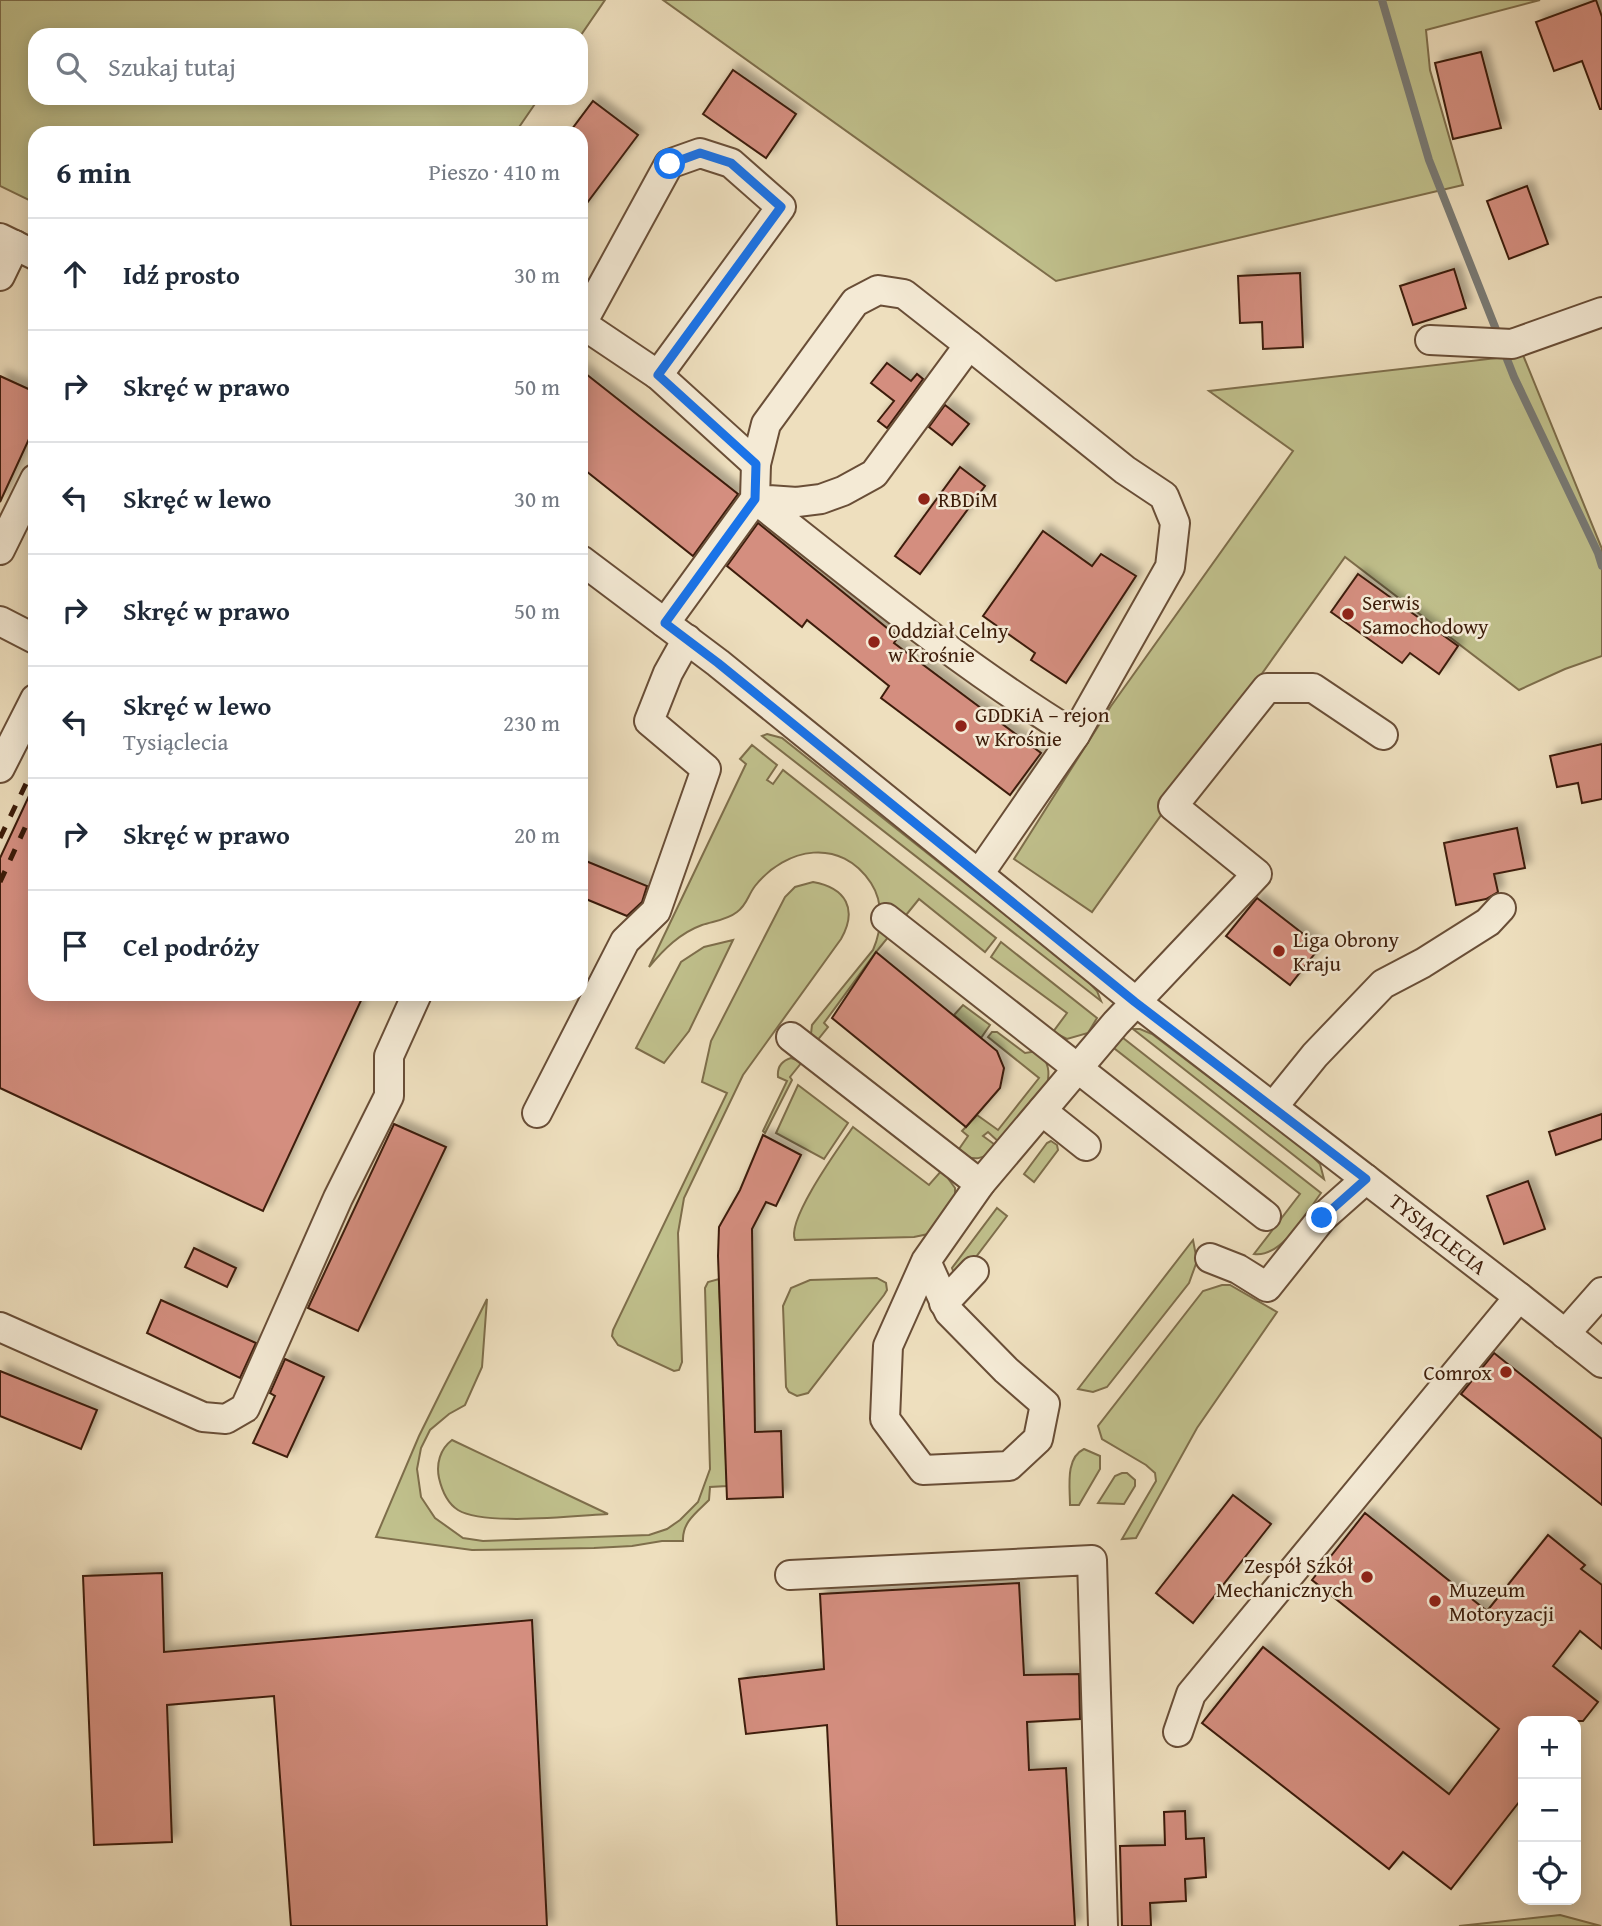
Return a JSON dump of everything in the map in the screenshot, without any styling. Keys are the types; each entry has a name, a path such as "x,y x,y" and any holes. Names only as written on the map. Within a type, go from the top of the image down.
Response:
{"street":[{"path":"588,311 670,164 700,153 731,163 781,207 658,375"},
{"path":"0,276 17,246"},
{"path":"537,1113 625,941 656,911 706,769 649,721 668,673 676,631 755,499 756,464 766,424 855,302 878,290 904,294 1125,470 1164,496 1175,523 1170,567 1074,734 979,874"},
{"path":"1430,340 1512,344 1602,312"},
{"path":"588,329 658,375 756,464"},
{"path":"755,499 797,502 821,499 843,491 874,474 969,345"},
{"path":"0,551 28,493"},
{"path":"755,499 920,629 1035,710 1074,734"},
{"name":"TYSIĄCLECIA","path":"588,565 676,631 1135,1002 1602,1363"},
{"path":"0,621 28,635"},
{"path":"926,1261 963,1303 1006,1370 1045,1404 1038,1439 1009,1466 923,1470 885,1419 876,1355 888,1346 926,1261 979,1184 1135,1002 1257,874 1173,806 1268,688 1313,688 1383,734"},
{"path":"0,768 28,713"},
{"path":"1273,1107 1315,1055 1383,984 1423,963 1488,922 1501,908"},
{"path":"886,918 1266,1216"},
{"path":"0,1327 203,1417 226,1419 246,1408 338,1198 389,1096 389,1056 414,1001"},
{"path":"791,1037 979,1184"},
{"path":"1042,1111 1074,1147"},
{"path":"1210,1258 1238,1269 1267,1287 1322,1218 1366,1179"},
{"path":"1565,1334 1602,1292"},
{"path":"1178,1732 1191,1694 1519,1297"},
{"path":"790,1575 1091,1560 1103,1926"}],"green space":[{"path":"0,0 605,0 586,28 28,28 28,105 534,105 520,126 28,126 28,200 0,186"},
{"path":"663,0 1540,0 1426,30 1430,70 1463,185 1056,281"},
{"path":"1523,355 1602,549 1602,656 1519,690 1345,557 1092,912 1014,859 1111,706 1293,451 1209,391"},
{"path":"767,734 782,738 1086,979 1097,991 1101,1001 762,736"},
{"path":"752,745 777,765 767,780 773,784 783,770 996,938 985,952 919,899 824,1023 828,1027 816,1042 811,1034 812,1025 873,950 878,933 880,907 871,883 859,868 829,853 813,853 782,863 755,886 737,912 687,932 649,967 746,764 740,759"},
{"path":"813,882 834,889 841,895 848,909 846,928 841,939 743,1075 684,1198 678,1233 682,1362 679,1370 674,1371 618,1345 612,1336 613,1330 727,1093 702,1082 711,1041 785,897 795,887"},
{"path":"733,940 689,1031 664,1063 636,1048 681,962 704,947"},
{"path":"1001,942 1097,1018 1088,1033 1067,1039 1053,1032 1067,1013 991,957"},
{"path":"963,1005 990,1025 981,1038 954,1015"},
{"path":"1133,1029 1152,1034 1309,1153 1320,1164 1324,1179"},
{"path":"992,1032 997,1032 1025,1053 1038,1051 1046,1063 1048,1081 1047,1086 1001,1144 988,1132 983,1136 998,1147 988,1155 973,1158 957,1152 968,1136 962,1131 977,1115 998,1130 1039,1078 988,1037"},
{"path":"1118,1034 1321,1193 1284,1242 1264,1253 1254,1254 1300,1194 1110,1045"},
{"path":"791,1058 802,1062 790,1077 792,1080 765,1133 763,1131 787,1081 778,1077 779,1067"},
{"path":"798,1085 848,1123 824,1159 776,1133"},
{"path":"853,1127 929,1185 942,1170 955,1188 955,1199 928,1234 914,1237 795,1240 794,1230 806,1200"},
{"path":"1051,1141 1057,1145 1058,1150 1034,1182 1024,1174"},
{"path":"997,1208 1007,1216 957,1282 952,1268"},
{"path":"1193,1240 1197,1261 1189,1283 1107,1387 1093,1392 1078,1389"},
{"path":"877,1278 886,1283 887,1290 884,1295 808,1393 797,1396 789,1392 786,1387 783,1306 791,1288 810,1280"},
{"path":"719,1279 727,1486 710,1487 709,1500 688,1523 683,1541 594,1548 472,1550 376,1537 419,1436 487,1299 482,1367 465,1405 430,1430 421,1448 417,1469 421,1497 435,1518 463,1538 483,1541 649,1535 667,1529 680,1520 698,1502 710,1469 705,1288 708,1282"},
{"path":"1230,1285 1277,1312 1197,1428 1136,1538 1122,1539 1156,1481 1155,1473 1102,1439 1098,1426 1203,1291"},
{"path":"452,1440 608,1514 508,1519 471,1515 458,1510 446,1496 438,1473 442,1452"},
{"path":"1084,1449 1100,1456 1100,1469 1079,1505 1070,1505 1071,1466 1078,1453"},
{"path":"1127,1473 1135,1480 1135,1486 1124,1504 1098,1503 1115,1476"},
{"path":"1560,1915 1601,1926 1459,1926"}],"building":[{"path":"1596,0 1602,17 1602,109 1582,61 1554,71 1536,22"},
{"path":"1481,52 1501,128 1453,139 1435,63"},
{"path":"733,70 796,114 766,158 703,114"},
{"path":"593,101 638,135 588,202 588,126 574,126"},
{"path":"1527,186 1548,244 1509,259 1487,201"},
{"path":"1454,269 1466,308 1413,325 1400,286"},
{"path":"1300,273 1303,347 1263,349 1262,322 1240,323 1238,276"},
{"path":"887,363 911,381 917,374 923,379 887,428 878,421 894,401 871,383"},
{"path":"0,376 28,389 28,441 0,502"},
{"path":"588,376 738,494 693,556 588,473"},
{"path":"945,405 969,424 952,445 929,427"},
{"path":"960,467 985,486 920,574 895,556"},
{"path":"758,523 898,637 894,643 1041,753 1010,795 881,698 889,686 807,620 802,627 727,566"},
{"path":"1043,531 1092,566 1101,554 1136,576 1066,683 1031,660 1035,653 983,616"},
{"path":"1358,574 1458,646 1439,674 1410,653 1402,663 1331,612"},
{"path":"1602,744 1602,799 1582,803 1578,783 1557,787 1550,756"},
{"path":"28,798 28,1001 361,1001 263,1211 0,1088 0,858"},
{"path":"1517,828 1525,868 1494,874 1498,892 1486,899 1456,905 1444,843"},
{"path":"588,862 647,886 642,902 627,916 588,900"},
{"path":"1257,898 1320,947 1290,985 1226,936"},
{"path":"876,952 997,1051 1004,1068 1000,1088 966,1127 832,1018"},
{"path":"1602,1114 1602,1139 1556,1155 1549,1132"},
{"path":"394,1124 446,1147 358,1331 308,1308"},
{"path":"763,1135 801,1155 776,1206 766,1202 752,1229 755,1432 781,1431 783,1497 727,1499 719,1227 740,1190"},
{"path":"1528,1181 1545,1229 1504,1244 1487,1196"},
{"path":"194,1248 236,1268 227,1287 185,1267"},
{"path":"161,1300 256,1343 240,1378 147,1333"},
{"path":"1494,1353 1602,1439 1602,1505 1461,1394"},
{"path":"285,1359 324,1377 287,1457 253,1443 275,1396 270,1393"},
{"path":"0,1371 97,1410 81,1449 0,1416"},
{"path":"1233,1495 1271,1524 1193,1623 1156,1593"},
{"path":"1365,1513 1487,1611 1548,1535 1585,1565 1581,1569 1602,1585 1602,1649 1580,1631 1553,1666 1598,1702 1583,1721 1581,1716 1518,1716 1518,1803 1451,1889 1403,1852 1389,1869 1202,1723 1263,1647 1449,1794 1499,1729 1312,1580"},
{"path":"162,1573 164,1652 532,1620 547,1926 291,1926 274,1696 167,1705 172,1842 94,1845 83,1576"},
{"path":"1019,1583 1024,1675 1079,1674 1080,1719 1027,1722 1029,1770 1066,1768 1075,1926 837,1926 827,1725 746,1734 739,1679 824,1669 820,1594"},
{"path":"1185,1811 1186,1839 1204,1838 1206,1877 1185,1879 1186,1901 1150,1903 1151,1926 1122,1926 1120,1846 1165,1845 1164,1812"}],"waterway":[{"path":"1382,0 1429,160 1499,337"},
{"path":"1503,349 1602,566"}],"railway":[{"path":"0,838 28,780"},
{"path":"0,882 28,821"}],"place":[{"name":"RBDiM","path":"924,499"},
{"name":"Serwis Samochodowy","path":"1348,614"},
{"name":"Oddział Celny w Krośnie","path":"874,642"},
{"name":"GDDKiA – rejon w Krośnie","path":"961,726"},
{"name":"Liga Obrony Kraju","path":"1279,951"},
{"name":"Comrox","path":"1506,1372"},
{"name":"Zespół Szkół Mechanicznych","path":"1367,1577"},
{"name":"Muzeum Motoryzacji","path":"1435,1601"}],"route":[{"path":"670,164 700,153 731,163 781,207 658,375 756,464 755,499 665,623 718,663 1135,1002 1366,1179 1322,1218"}]}
